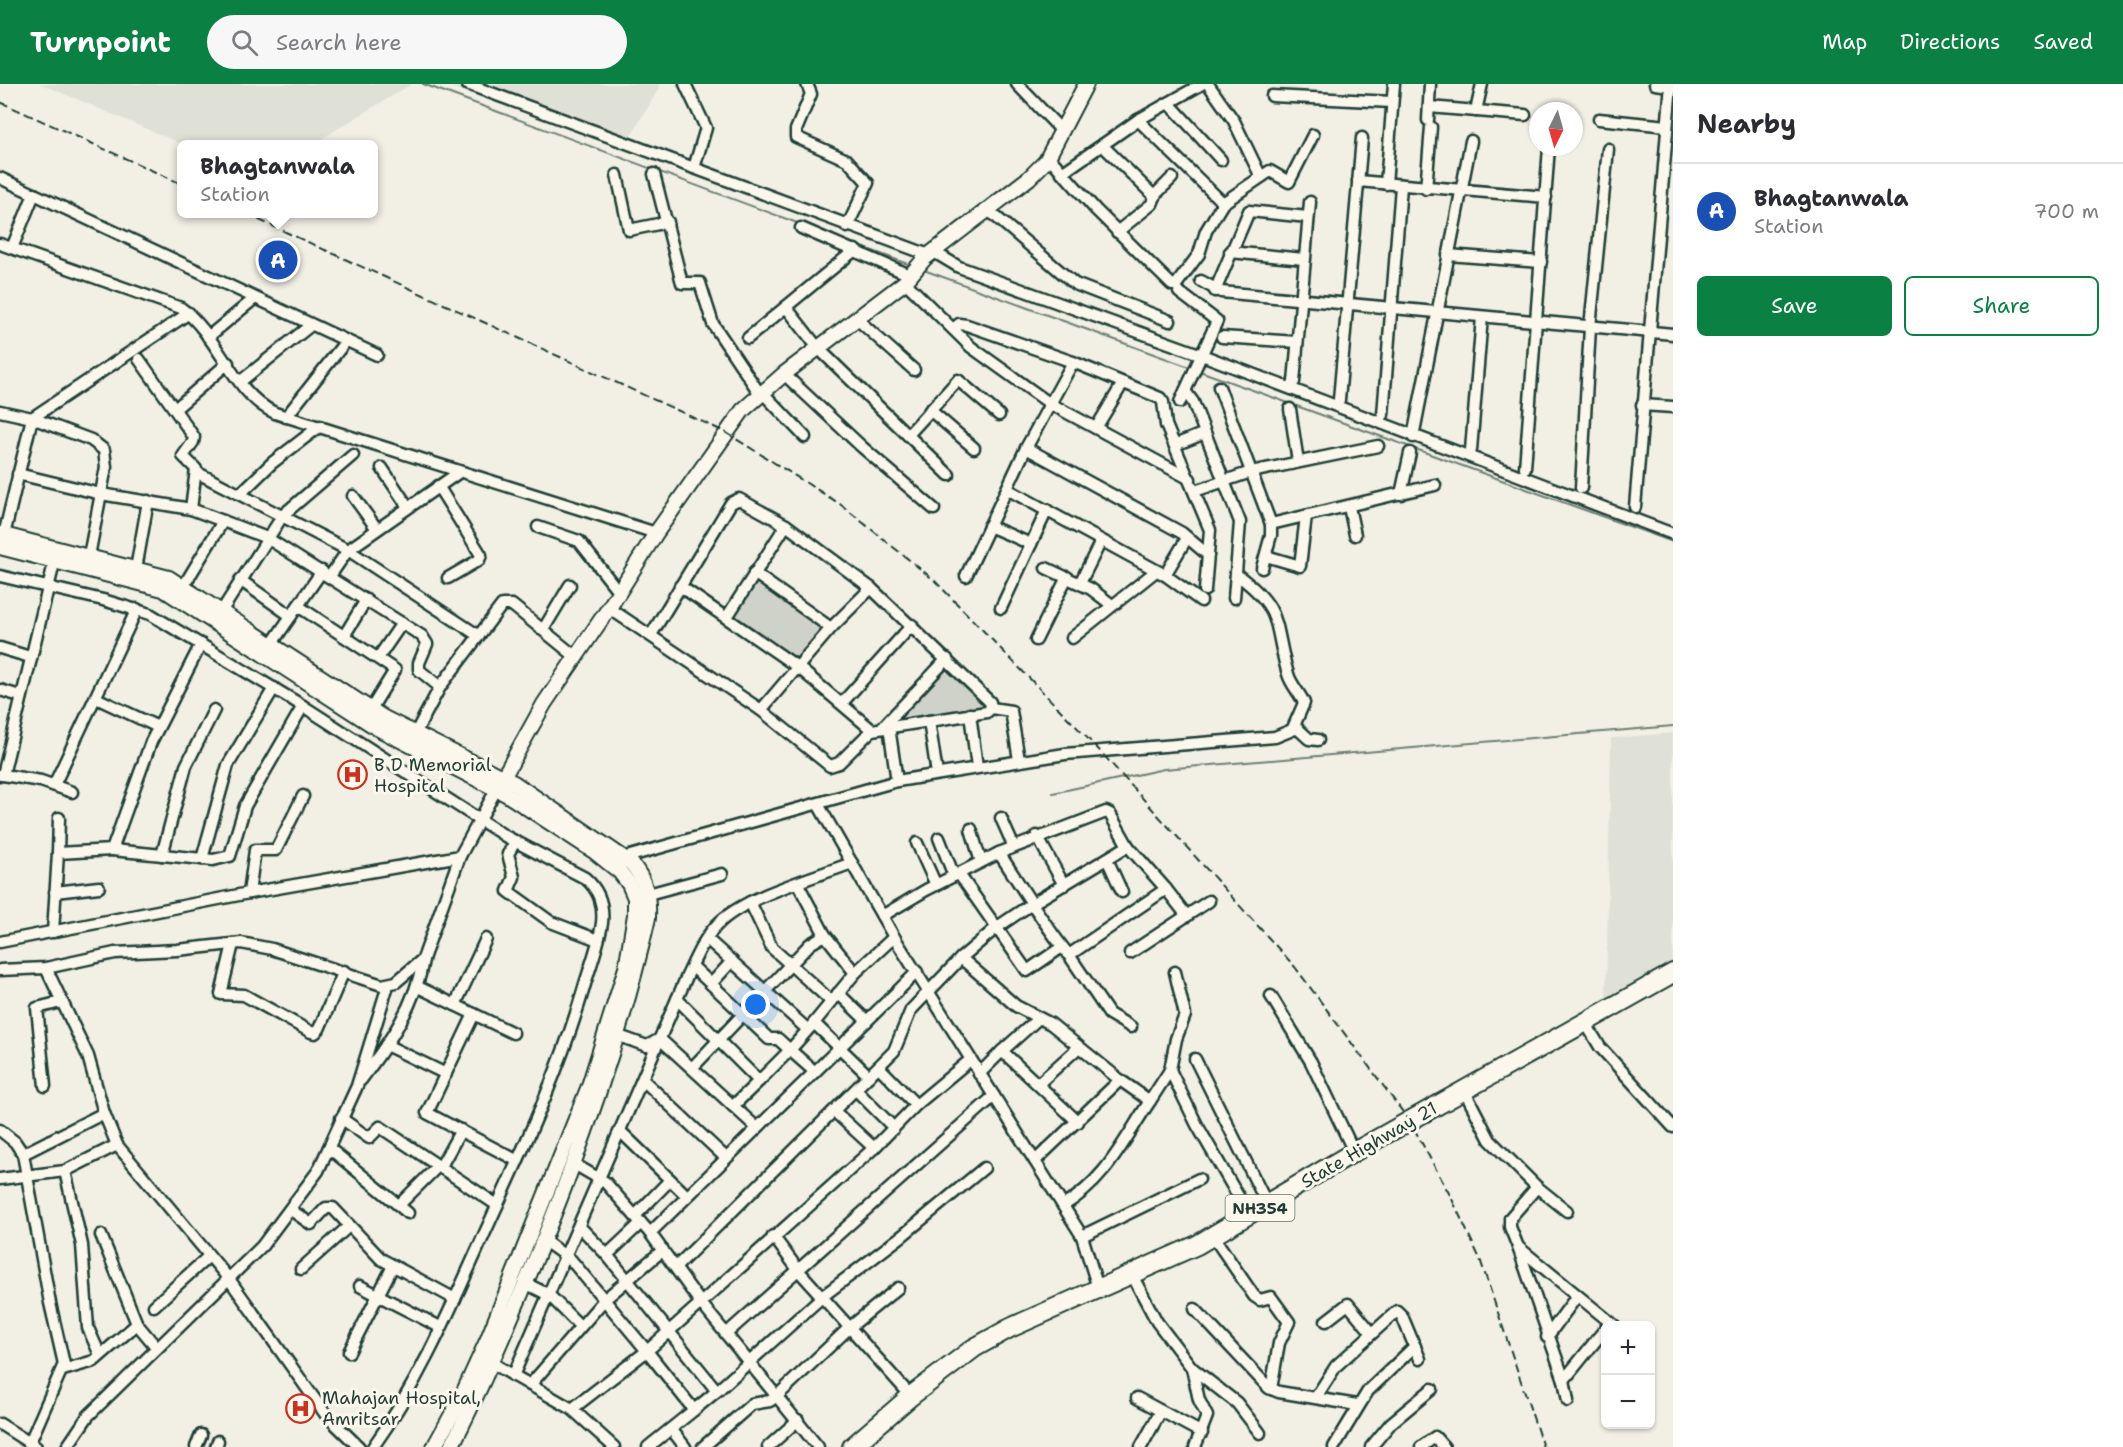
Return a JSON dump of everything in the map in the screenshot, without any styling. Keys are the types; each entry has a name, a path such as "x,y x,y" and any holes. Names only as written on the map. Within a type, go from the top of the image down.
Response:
{"highway":[{"name":"State Highway 21","path":"859,1445 911,1396 974,1348 1010,1328 1132,1275 1213,1236 1354,1152 1673,973"}],"main road":[{"path":"500,783 544,704 725,432 761,393 858,320 911,276 930,255 1029,178 1048,156 1086,84"},
{"path":"1,539 89,556 168,578 371,709 500,783 622,858 638,872 645,882 648,894 648,918 619,1036 574,1164 543,1240 492,1363 451,1447"},
{"path":"1,539 55,559 163,589 377,728 500,783 620,872 635,898 635,915 618,999 585,1097 487,1341 461,1398 434,1447"}],"street":[{"path":"467,84 847,227 930,255 1129,329 1673,534"},
{"path":"685,84 706,128 694,168"},
{"path":"807,84 811,94 796,130 796,137 847,160 868,183 847,227"},
{"path":"1017,84 1062,131"},
{"path":"1062,173 1138,120 1203,84"},
{"path":"1208,84 1237,126 1261,177"},
{"path":"1386,184 1394,84"},
{"path":"1426,189 1430,84"},
{"path":"1476,111 1482,84"},
{"path":"1635,507 1671,85 1656,84"},
{"path":"1272,96 1392,102"},
{"path":"1169,103 1221,160"},
{"path":"1429,107 1525,115"},
{"path":"1599,118 1667,126"},
{"path":"1138,120 1223,203"},
{"path":"1048,156 1117,232 1172,285 1176,285 1199,254 1206,231 1223,203 1272,171 1289,182 1313,135"},
{"path":"1339,400 1362,138"},
{"path":"1413,437 1471,141"},
{"path":"1102,146 1155,197"},
{"path":"1581,488 1590,327 1608,149"},
{"path":"1526,468 1548,156"},
{"path":"654,174 682,283 700,283 713,324 761,393 805,437"},
{"path":"617,175 630,232 668,222"},
{"path":"0,178 377,355"},
{"path":"1117,232 1152,204 1155,197 1172,178"},
{"path":"1358,181 1426,189 1546,197"},
{"path":"1383,416 1401,186"},
{"path":"34,194 4,248 168,301 189,313 241,381 265,408 286,417 320,426 458,473 656,533"},
{"path":"1294,382 1310,202"},
{"path":"988,210 1066,278 1087,290 1170,321"},
{"path":"1215,291 1249,211 1308,217"},
{"path":"801,228 911,276 953,329 984,357 1049,403 1190,479"},
{"path":"748,338 855,250"},
{"path":"1230,252 1304,258"},
{"path":"1448,255 1541,262"},
{"path":"1201,281 1215,291 1300,301 1673,334"},
{"path":"1179,292 1216,319 1180,402"},
{"path":"208,337 254,299"},
{"path":"786,307 818,348 949,475"},
{"path":"1129,329 1138,309"},
{"path":"1,539 6,500 18,474 32,418 189,313"},
{"path":"1471,450 1482,317"},
{"path":"858,320 914,370"},
{"path":"953,329 959,324 967,325 1072,362 1163,402 1165,422 1210,530 1203,595 1007,489"},
{"path":"241,381 311,325"},
{"path":"1222,337 1297,342"},
{"path":"286,417 346,341"},
{"path":"139,359 194,437 183,456 195,467 196,472 190,509"},
{"path":"966,576 1026,448 1072,362"},
{"path":"175,409 228,363"},
{"path":"784,374 862,447 934,509"},
{"path":"908,435 959,380 999,415"},
{"path":"1096,428 1123,383"},
{"path":"1219,387 1271,524 1271,535 1264,562 1300,566 1306,516"},
{"path":"1185,391 1205,433 1240,527 1234,598"},
{"path":"1642,405 1673,407"},
{"path":"1290,409 1298,462"},
{"path":"930,410 974,448"},
{"path":"0,411 32,418 91,440 105,450 106,467 89,556"},
{"path":"241,493 272,463 320,426"},
{"path":"1175,446 1205,433"},
{"path":"1195,491 1251,472 1378,446"},
{"path":"1026,448 1187,537 1208,555"},
{"path":"1401,494 1410,453"},
{"path":"221,612 283,515 353,455"},
{"path":"382,468 408,507"},
{"path":"196,472 241,493 348,550 479,636"},
{"path":"271,645 298,606 348,550 458,473"},
{"path":"18,474 101,494 190,509 267,538 426,640 418,666 440,687"},
{"path":"1271,524 1435,485"},
{"path":"438,486 481,555 479,560 448,578"},
{"path":"353,496 377,529"},
{"path":"651,635 735,500 745,500 786,525 871,588 947,659 990,702 991,708"},
{"path":"136,569 148,501"},
{"path":"1349,507 1355,535"},
{"path":"1001,608 1047,510"},
{"path":"183,587 223,521"},
{"path":"727,617 786,525"},
{"path":"989,526 1031,544"},
{"path":"538,527 579,541 619,592"},
{"path":"1072,638 1112,605 1161,573 1187,537"},
{"path":"1080,583 1101,541"},
{"path":"55,559 1,775 54,785 72,792"},
{"path":"1046,568 1080,583 1112,605"},
{"path":"754,573 831,628"},
{"path":"1236,574 1255,588 1276,615 1288,677 1304,703 1293,728"},
{"path":"0,576 137,609 274,688 515,842 567,867 595,887 601,899 602,911 598,940 574,1021 551,1086 455,1299 400,1406 373,1447"},
{"path":"1036,640 1067,578"},
{"path":"240,580 291,616"},
{"path":"543,630 570,585"},
{"path":"680,586 799,668 842,703 881,729 897,781"},
{"path":"761,711 831,628 871,588"},
{"path":"344,636 366,600"},
{"path":"415,734 440,687 498,608 507,604 576,657"},
{"path":"298,606 395,671 371,709"},
{"path":"609,608 761,711 830,766 838,763 881,729 947,659"},
{"path":"54,785 137,609"},
{"path":"378,658 402,623"},
{"path":"842,703 912,625"},
{"path":"112,850 146,753 201,644"},
{"path":"0,648 30,657"},
{"path":"202,859 228,765 274,688"},
{"path":"0,690 20,696"},
{"path":"96,698 158,727"},
{"path":"230,856 246,806 303,706"},
{"path":"991,708 1011,711 1019,760"},
{"path":"881,729 987,712 991,708"},
{"path":"162,855 186,766 214,710"},
{"path":"970,714 977,767"},
{"path":"929,721 938,774"},
{"path":"622,858 897,781 977,767 1122,748 1270,738 1293,728 1297,728 1309,739 1318,740"},
{"path":"67,1447 81,1424 262,1246 318,1171 357,1086 386,1045 418,987 423,959 460,856 500,783"},
{"path":"249,893 254,853 258,848 273,851 279,847 303,796"},
{"path":"818,804 894,936 930,990 970,1060 1082,1236 1098,1288"},
{"path":"882,916 936,885 1013,846 1106,812 1110,814 1128,846 1187,916"},
{"path":"53,932 59,818"},
{"path":"1001,818 1013,846"},
{"path":"971,829 981,862"},
{"path":"1037,836 1064,885"},
{"path":"939,838 956,875 1027,971 1066,951 1166,889"},
{"path":"515,842 508,854 514,875 508,891 551,922 598,940"},
{"path":"917,843 936,885"},
{"path":"676,1267 879,1066 896,1047 910,1010 961,957 996,928 1033,903 1128,846"},
{"path":"58,853 112,850 213,860 254,853"},
{"path":"999,853 1109,1014 1131,1027"},
{"path":"0,942 249,893 460,856"},
{"path":"1107,859 1122,892"},
{"path":"513,1376 677,999 707,939 720,922 750,902 852,863"},
{"path":"648,894 722,874"},
{"path":"798,884 825,935 855,973"},
{"path":"55,892 99,887"},
{"path":"1130,953 1209,901"},
{"path":"750,902 768,943 791,965 867,1021"},
{"path":"692,1068 810,944 825,935"},
{"path":"734,1106 790,1050 855,973 894,936"},
{"path":"455,1005 486,939"},
{"path":"707,939 766,992 841,1047 869,1076"},
{"path":"0,970 46,968 115,953 232,944 272,949 344,971 376,984 388,985 412,970 423,959"},
{"path":"232,944 221,994 244,994 311,1032 317,1031 344,971"},
{"path":"961,957 1016,1006 1040,1018 1150,1101"},
{"path":"711,984 732,961"},
{"path":"692,966 769,1039 778,1039 815,1072"},
{"path":"46,968 60,1002 88,1056 104,1113 117,1145 229,1279 326,1415 359,1447"},
{"path":"650,1233 917,972"},
{"path":"1063,1206 1086,1192 1098,1180 1170,1070 1176,1039 1185,1015 1175,972"},
{"path":"357,1086 388,985"},
{"path":"418,987 513,1033"},
{"path":"1271,996 1311,1062 1354,1152"},
{"path":"677,999 759,1081"},
{"path":"45,1086 37,1008 60,1002"},
{"path":"474,1014 427,1113 518,1161"},
{"path":"979,1074 1040,1018"},
{"path":"1585,1022 1600,1047 1673,1127"},
{"path":"619,1036 647,1047 660,1039"},
{"path":"660,1039 756,1127"},
{"path":"386,1045 446,1074"},
{"path":"1038,1084 1079,1047"},
{"path":"1002,1051 1078,1122"},
{"path":"1195,1059 1267,1204"},
{"path":"572,1409 647,1351 772,1236 874,1148 916,1105 970,1060"},
{"path":"879,1066 916,1105"},
{"path":"1170,1070 1197,1125 1250,1215"},
{"path":"643,1080 726,1158"},
{"path":"1035,1161 1120,1080"},
{"path":"856,1090 894,1128"},
{"path":"1464,1090 1490,1140 1538,1187 1567,1211"},
{"path":"726,1334 994,1096"},
{"path":"835,1112 874,1148"},
{"path":"23,1154 104,1113"},
{"path":"341,1118 369,1138 380,1126 497,1205"},
{"path":"0,1130 15,1142 23,1154 63,1370 47,1400 33,1445 0,1424"},
{"path":"329,1148 404,1209 440,1166 461,1130"},
{"path":"620,1131 687,1196"},
{"path":"0,1179 65,1171 117,1145"},
{"path":"574,1164 599,1176 650,1233 700,1302 818,1447"},
{"path":"648,1447 672,1430 823,1296 902,1236 984,1168"},
{"path":"65,1171 82,1245 88,1328 100,1356"},
{"path":"1082,1236 1199,1179"},
{"path":"607,1255 670,1180"},
{"path":"1538,1187 1510,1218 1510,1227 1564,1380 1568,1401"},
{"path":"291,1210 311,1224 330,1207 374,1253 393,1266 455,1299"},
{"path":"301,1269 349,1226"},
{"path":"579,1226 607,1255 717,1391"},
{"path":"101,1235 137,1324 158,1348"},
{"path":"772,1236 799,1271 911,1396"},
{"path":"1213,1236 1254,1296 1260,1300 1271,1297 1289,1322 1278,1342 1271,1389"},
{"path":"543,1240 566,1255 694,1410"},
{"path":"1518,1247 1605,1321"},
{"path":"530,1385 604,1300 663,1250"},
{"path":"154,1306 209,1256"},
{"path":"349,1352 393,1266"},
{"path":"1132,1275 1157,1322 1192,1368 1238,1403 1260,1433"},
{"path":"525,1283 549,1295 580,1326"},
{"path":"360,1286 440,1327"},
{"path":"703,1447 753,1404 770,1401 777,1396 849,1328 898,1288"},
{"path":"1547,1337 1577,1296"},
{"path":"1326,1321 1348,1304 1372,1333"},
{"path":"1195,1309 1271,1389 1358,1405"},
{"path":"1316,1397 1332,1372 1397,1311 1402,1316 1420,1359"},
{"path":"63,1370 86,1364 100,1356 137,1324"},
{"path":"1564,1380 1601,1335"},
{"path":"1334,1447 1358,1405 1373,1385 1415,1346"},
{"path":"492,1363 572,1409 614,1447"},
{"path":"1192,1368 1199,1400 1207,1416 1195,1447"},
{"path":"1371,1447 1383,1430 1432,1389"},
{"path":"1137,1398 1202,1433"},
{"path":"1141,1447 1161,1411"},
{"path":"768,1447 798,1420"},
{"path":"672,1430 685,1447"},
{"path":"196,1447 201,1435"},
{"path":"1421,1447 1435,1437 1444,1447"}],"shaded area":[{"path":"41,84 412,84 320,140 177,140 177,142"},
{"path":"444,84 659,84 660,87 623,149"},
{"path":"756,578 823,627 794,660 730,618"},
{"path":"945,667 984,703 981,708 901,720 899,717"},
{"path":"1673,733 1673,961 1606,998 1611,738"}],"waterway":[{"path":"423,84 800,224"},
{"path":"828,234 913,266"},
{"path":"921,269 1192,368"},
{"path":"1197,370 1673,542"},
{"path":"1053,793 1164,769 1673,726"}],"railway":[{"path":"0,102 177,182"},
{"path":"255,218 725,432 840,504 934,580 1099,750 1295,967 1411,1123 1451,1197 1480,1259 1543,1447"}],"place":[{"name":"Bhagtanwala","path":"278,260"},
{"name":"B D Memorial Hospital","path":"353,775"},
{"name":"Mahajan Hospital, Amritsar","path":"301,1408"}]}
